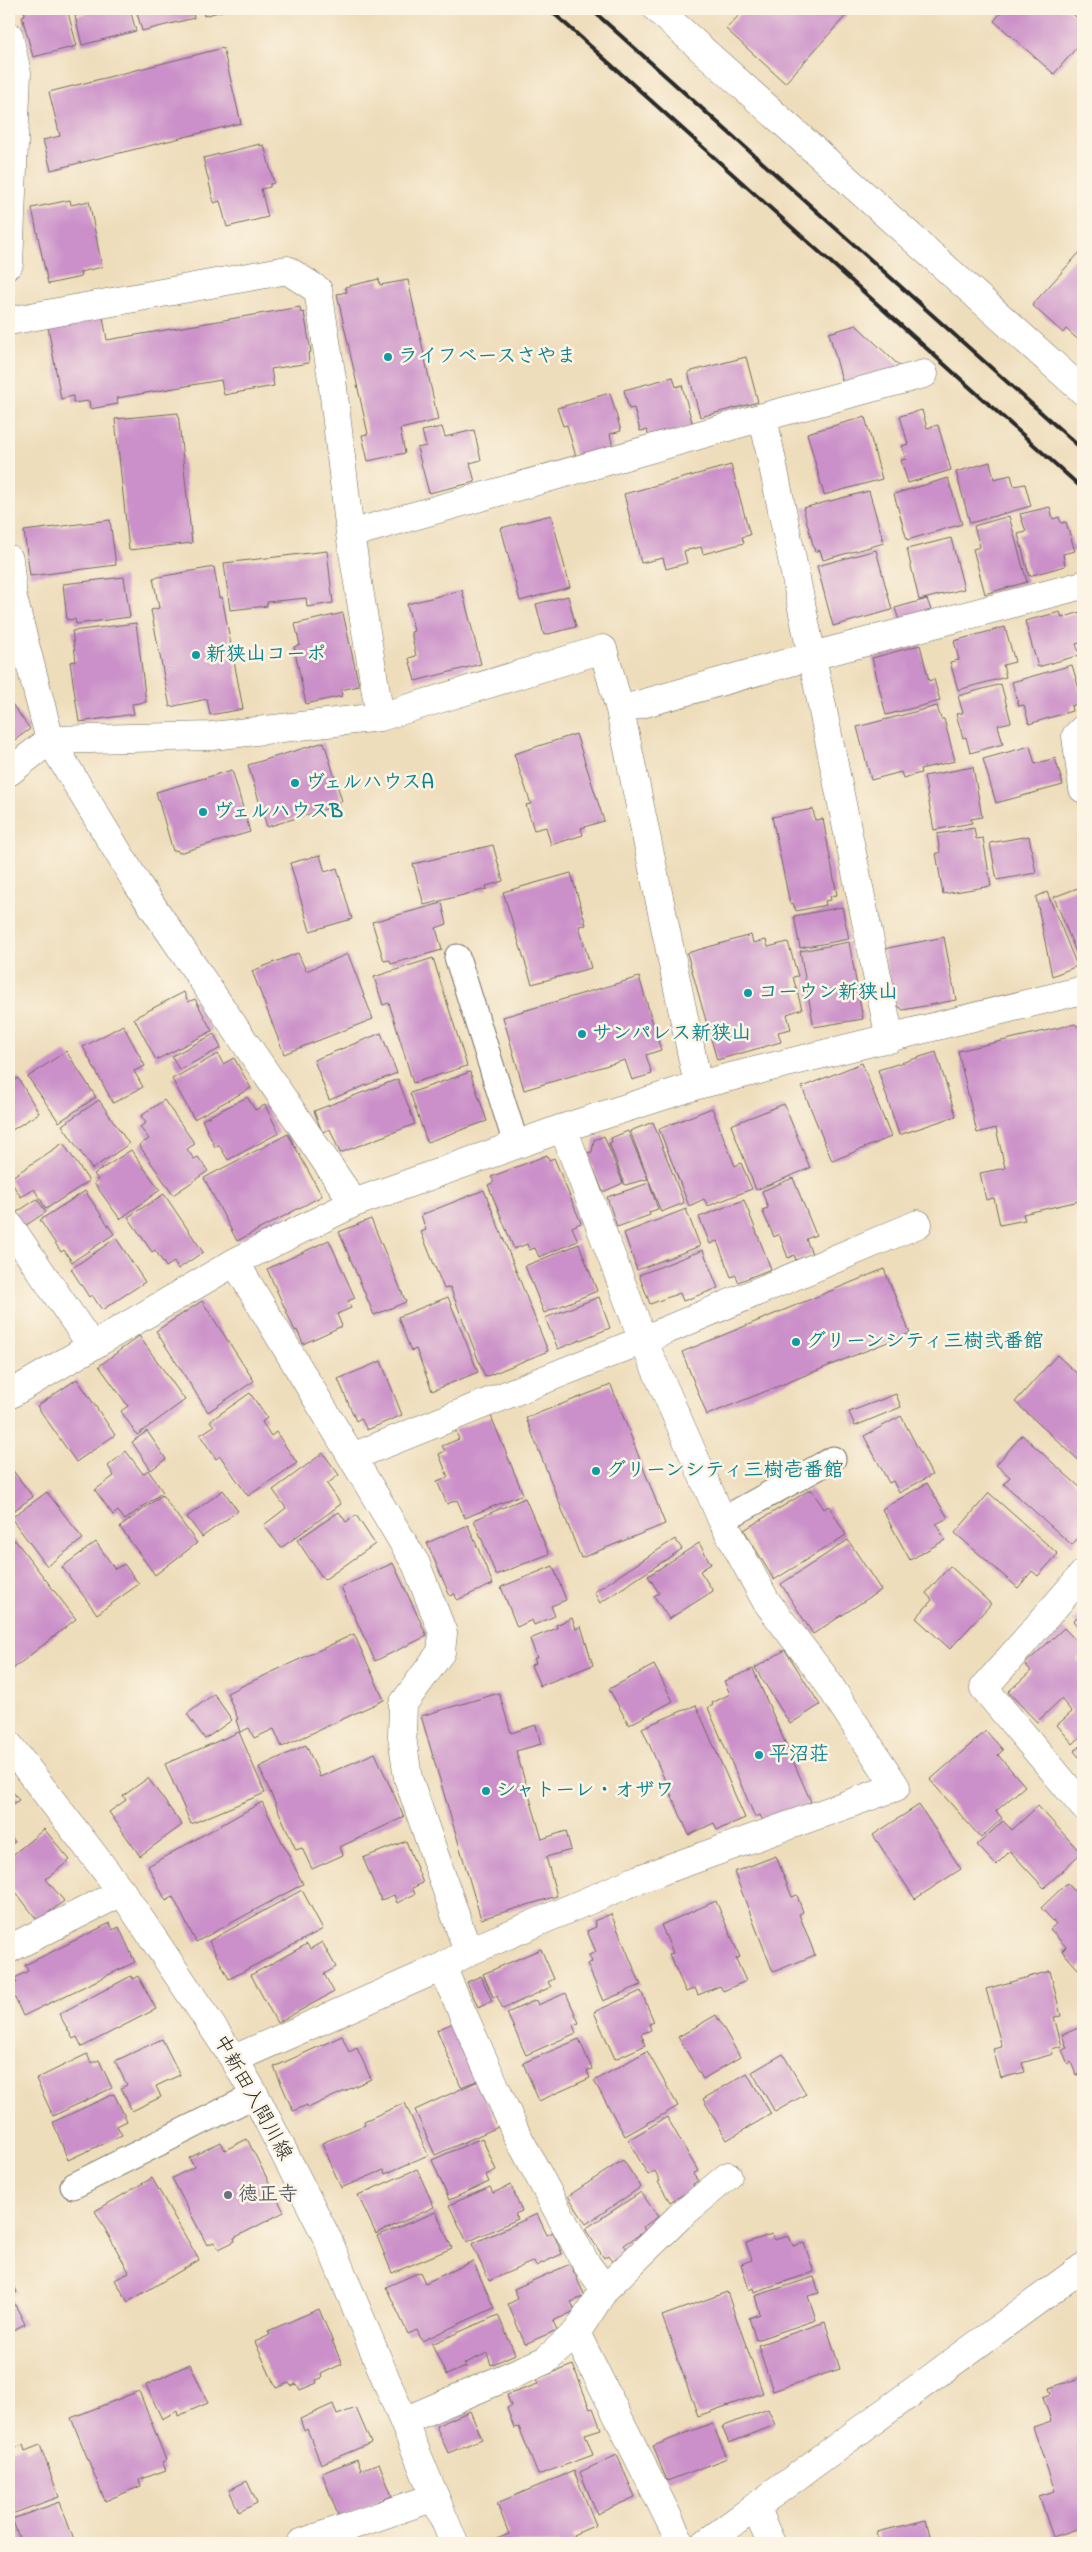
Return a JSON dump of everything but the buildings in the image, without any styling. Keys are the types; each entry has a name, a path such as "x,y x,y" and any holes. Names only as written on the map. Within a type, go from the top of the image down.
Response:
{"street":[{"path":"657,9 1083,390"},
{"path":"9,36 17,73 9,264"},
{"path":"9,321 287,270 318,290 332,379 350,534 380,717"},
{"path":"350,534 763,417 924,374"},
{"path":"763,417 890,1039"},
{"path":"9,560 13,598 50,740 138,885 354,1203"},
{"path":"620,710 812,656 1083,585"},
{"path":"9,772 50,740 212,736 380,717 603,649 620,710 698,1085"},
{"path":"1083,729 1076,736 1083,789"},
{"path":"9,1395 90,1345 235,1262 354,1203 516,1144 698,1085 1083,990"},
{"path":"234,2059 442,1966 468,1952 639,1880 896,1787 824,1677 766,1601 722,1520 643,1340 563,1128"},
{"path":"9,1224 90,1345"},
{"path":"352,1457 643,1340 918,1224"},
{"path":"235,1262 416,1564 442,1632 441,1652 403,1704 402,1736 408,1778 468,1952"},
{"path":"1083,1574 984,1688 1083,1806"},
{"name":"中新田入間川線","path":"9,1745 122,1892 234,2059 255,2095 328,2240 454,2543"},
{"path":"9,1949 122,1892"},
{"path":"442,1966 516,2133 585,2262 606,2289"},
{"path":"404,2421 546,2360 576,2334 606,2289 679,2216 728,2176"},
{"path":"706,2543 1083,2267"},
{"path":"576,2334 682,2543"},
{"path":"301,2543 435,2497"},
{"path":"755,2507 771,2543"}],"lane":[{"path":"457,957 516,1144"},
{"path":"722,1520 832,1459"},
{"path":"72,2186 255,2095"}],"railway":[{"path":"549,9 1083,489"},
{"path":"591,9 1083,450"}],"place":[{"name":"ライフベースさやま","path":"388,357"},
{"name":"新狭山コーポ","path":"196,655"},
{"name":"ヴェルハウスA","path":"295,783"},
{"name":"ヴェルハウスB","path":"203,812"},
{"name":"コーウン新狭山","path":"748,993"},
{"name":"サンパレス新狭山","path":"582,1034"},
{"name":"グリーンシティ三樹弐番館","path":"796,1342"},
{"name":"グリーンシティ三樹壱番館","path":"596,1471"},
{"name":"平沼荘","path":"759,1755"},
{"name":"シャトーレ・オザワ","path":"486,1791"},
{"name":"徳正寺","path":"228,2195"}]}
